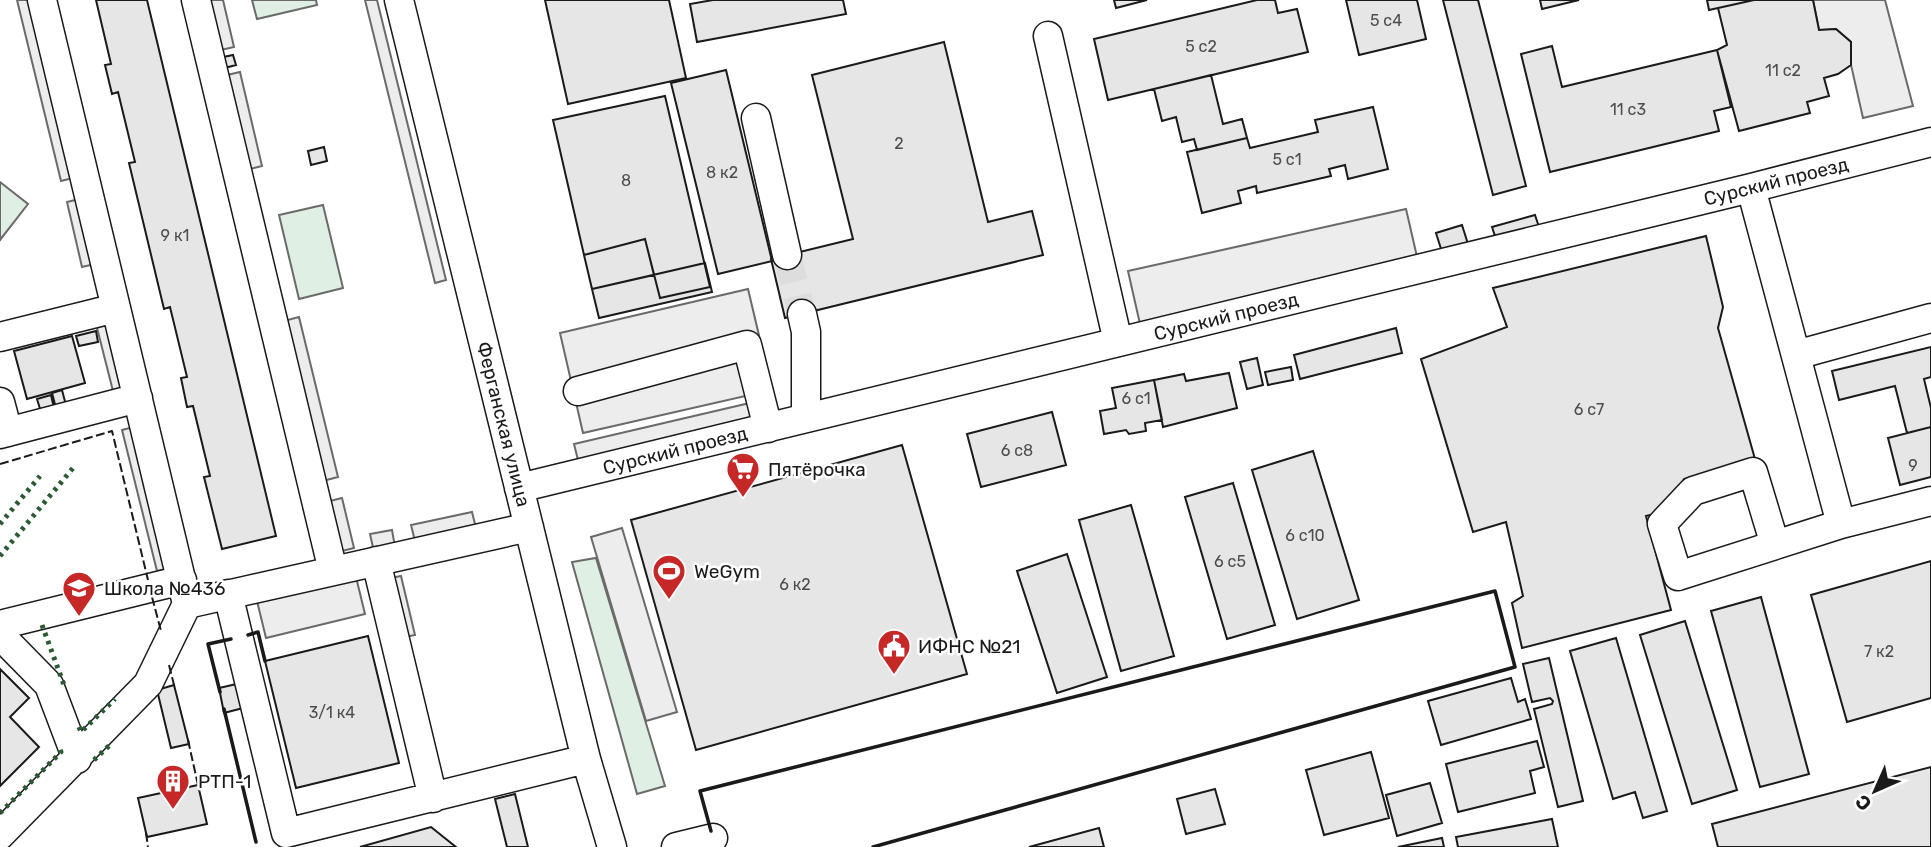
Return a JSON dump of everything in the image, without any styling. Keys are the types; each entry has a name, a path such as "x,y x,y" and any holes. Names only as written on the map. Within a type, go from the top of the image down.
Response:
{"street":[{"path":"0,835 148,684 185,592 42,0"},
{"path":"196,0 333,571"},
{"name":"Ферганская улица","path":"399,0 586,759 612,847"},
{"path":"1048,36 1118,342"},
{"path":"757,118 787,255"},
{"name":"Сурский проезд","path":"519,488 1931,142"},
{"path":"1751,188 1840,524"},
{"path":"0,337 116,308"},
{"path":"802,314 806,332 806,418"},
{"path":"1796,355 1931,318"},
{"path":"578,391 747,345 768,428"},
{"path":"0,402 4,433 138,398"},
{"path":"1775,545 1840,524 1931,501"},
{"path":"0,625 185,592 228,594 529,527"},
{"path":"376,561 433,798"},
{"path":"228,594 286,833 586,759"},
{"path":"0,635 50,685 77,759"},
{"path":"676,847 713,838"}],"green space":[{"path":"252,0 316,0 317,5 257,19"},
{"path":"0,182 28,204 0,240"},
{"path":"323,205 343,288 299,299 279,215"},
{"path":"596,558 665,786 637,794 572,562"}],"shaded area":[{"path":"17,0 34,0 77,177 61,181"},
{"path":"196,0 223,0 234,47 208,53"},
{"path":"365,0 377,0 446,280 435,283"},
{"path":"1813,0 1885,0 1913,106 1863,118 1851,65 1851,42 1836,29 1819,30"},
{"path":"240,72 262,166 237,172 214,78"},
{"path":"83,198 99,263 82,267 67,202"},
{"path":"1406,209 1418,261 1140,324 1128,271"},
{"path":"748,289 772,390 583,433 560,333"},
{"path":"110,316 129,395 115,399 95,320"},
{"path":"299,317 338,477 319,482 280,322"},
{"path":"754,402 758,419 578,460 574,444"},
{"path":"137,426 172,568 157,571 122,430"},
{"path":"342,498 354,548 338,552 326,502"},
{"path":"472,512 476,528 415,541 411,525"},
{"path":"622,528 677,712 646,721 591,537"},
{"path":"392,530 395,547 374,552 370,534"},
{"path":"401,576 415,635 400,638 386,579"},
{"path":"356,577 365,614 266,638 257,601"}],"building":[{"path":"96,0 147,0 276,536 222,549 204,477 210,476 193,406 187,407 181,378 187,377 170,307 164,309 129,163 135,162 118,92 112,94 105,65 111,64"},
{"path":"545,0 669,0 686,78 568,104"},
{"path":"713,0 843,0 846,14 697,42 690,4"},
{"path":"1114,0 1147,0 1116,8"},
{"path":"1257,0 1275,0 1278,13 1297,9 1308,52 1108,100 1094,39"},
{"path":"1346,0 1417,0 1426,39 1359,55"},
{"path":"1443,0 1478,0 1526,186 1493,195"},
{"path":"1540,0 1579,0 1542,9"},
{"path":"1707,0 1754,0 1709,10"},
{"path":"1754,0 1813,0 1819,30 1836,29 1851,42 1851,65 1838,74 1824,78 1829,96 1807,102 1810,113 1739,131 1717,50 1727,45 1718,8"},
{"path":"944,42 988,222 1032,211 1043,255 785,318 771,259 853,239 812,75"},
{"path":"1552,46 1562,87 1717,50 1731,107 1714,111 1719,131 1550,172 1521,54"},
{"path":"233,55 236,65 217,70 214,59"},
{"path":"726,70 772,261 718,274 671,83"},
{"path":"1211,75 1223,124 1242,119 1247,138 1197,150 1194,139 1182,142 1176,117 1162,121 1154,89"},
{"path":"665,96 710,287 660,298 645,239 584,255 553,120"},
{"path":"1373,107 1388,169 1348,179 1345,165 1329,169 1331,176 1257,193 1256,186 1238,191 1241,203 1202,213 1187,152 1247,138 1250,148 1318,132 1315,120"},
{"path":"324,147 327,161 311,165 308,151"},
{"path":"1535,215 1539,227 1496,239 1492,227"},
{"path":"1462,225 1468,244 1442,252 1436,233"},
{"path":"1706,236 1723,307 1718,328 1755,459 1684,479 1667,511 1646,516 1671,610 1522,648 1512,603 1523,596 1506,522 1473,532 1421,359 1507,327 1493,288"},
{"path":"645,239 654,275 592,289 584,255"},
{"path":"705,263 712,292 599,318 592,289"},
{"path":"1396,328 1402,353 1300,379 1294,355"},
{"path":"96,331 98,342 79,346 76,336"},
{"path":"72,336 85,383 27,399 14,351"},
{"path":"1931,347 1931,377 1924,379 1931,408 1931,427 1907,433 1895,386 1839,400 1832,371"},
{"path":"1257,358 1263,385 1247,389 1240,362"},
{"path":"1291,367 1293,380 1268,385 1265,372"},
{"path":"1229,373 1237,408 1163,427 1154,380 1184,374 1186,381"},
{"path":"1154,380 1162,420 1145,423 1146,431 1129,434 1126,430 1104,434 1100,411 1116,408 1112,388"},
{"path":"62,390 67,409 57,412 52,393"},
{"path":"51,395 54,408 41,412 37,399"},
{"path":"1052,412 1066,465 981,487 967,434"},
{"path":"1931,427 1931,477 1900,485 1888,438"},
{"path":"902,445 967,674 696,750 631,520"},
{"path":"1313,451 1359,600 1297,619 1252,470"},
{"path":"1233,483 1275,625 1227,639 1185,497"},
{"path":"1131,505 1174,656 1121,671 1079,520"},
{"path":"1067,554 1107,677 1057,693 1017,571"},
{"path":"1931,561 1931,698 1847,722 1811,595"},
{"path":"1761,597 1809,774 1760,787 1711,611"},
{"path":"1685,621 1737,790 1692,804 1640,635"},
{"path":"368,636 399,763 296,788 265,661"},
{"path":"1616,638 1667,811 1643,818 1635,792 1613,799 1570,651"},
{"path":"1549,658 1583,801 1558,807 1534,709 1552,704 1553,701 1550,698 1532,702 1523,664"},
{"path":"0,669 29,698 10,717 39,747 0,786"},
{"path":"1511,678 1518,702 1525,699 1531,719 1441,745 1428,701"},
{"path":"241,683 247,707 224,713 219,688"},
{"path":"174,685 189,744 171,748 157,690"},
{"path":"1537,741 1544,767 1530,771 1535,793 1458,812 1446,764"},
{"path":"1371,752 1389,818 1324,835 1306,770"},
{"path":"1931,767 1931,847 1718,847 1712,824"},
{"path":"1430,783 1442,823 1397,836 1386,795"},
{"name":"РТП-1","path":"198,785 207,824 147,837 138,798"},
{"path":"1215,789 1225,824 1186,834 1177,799"},
{"path":"515,794 528,847 507,847 495,799"},
{"path":"1552,819 1558,847 1458,847 1456,837"},
{"path":"431,827 456,847 360,847"},
{"path":"1099,828 1104,847 1029,847"},
{"path":"1442,838 1444,847 1398,847"}],"tunnel":[{"path":"787,255 802,314"}],"hedge":[{"path":"0,556 73,468"},
{"path":"0,524 40,476"},
{"path":"42,625 64,685"},
{"path":"79,727 81,732 115,699"},
{"path":"94,760 112,743"},
{"path":"0,813 61,752 59,747"}],"fence":[{"path":"0,464 112,431 148,580"},
{"path":"152,597 161,631"},
{"path":"169,665 175,689"},
{"path":"188,740 198,785 196,786"},
{"path":"146,833 148,847"}],"wall":[{"path":"711,831 700,791 1495,591 1515,667 873,847"},
{"path":"248,635 258,632 265,661"},
{"path":"220,692 208,644 231,639"},
{"path":"224,709 256,842"}],"place":[{"name":"Пятёрочка","path":"743,499"},
{"name":"WeGym","path":"669,601"},
{"name":"Школа №436","path":"79,618"},
{"name":"ИФНС №21","path":"894,676"},
{"name":"РТП-1","path":"173,811"}]}
